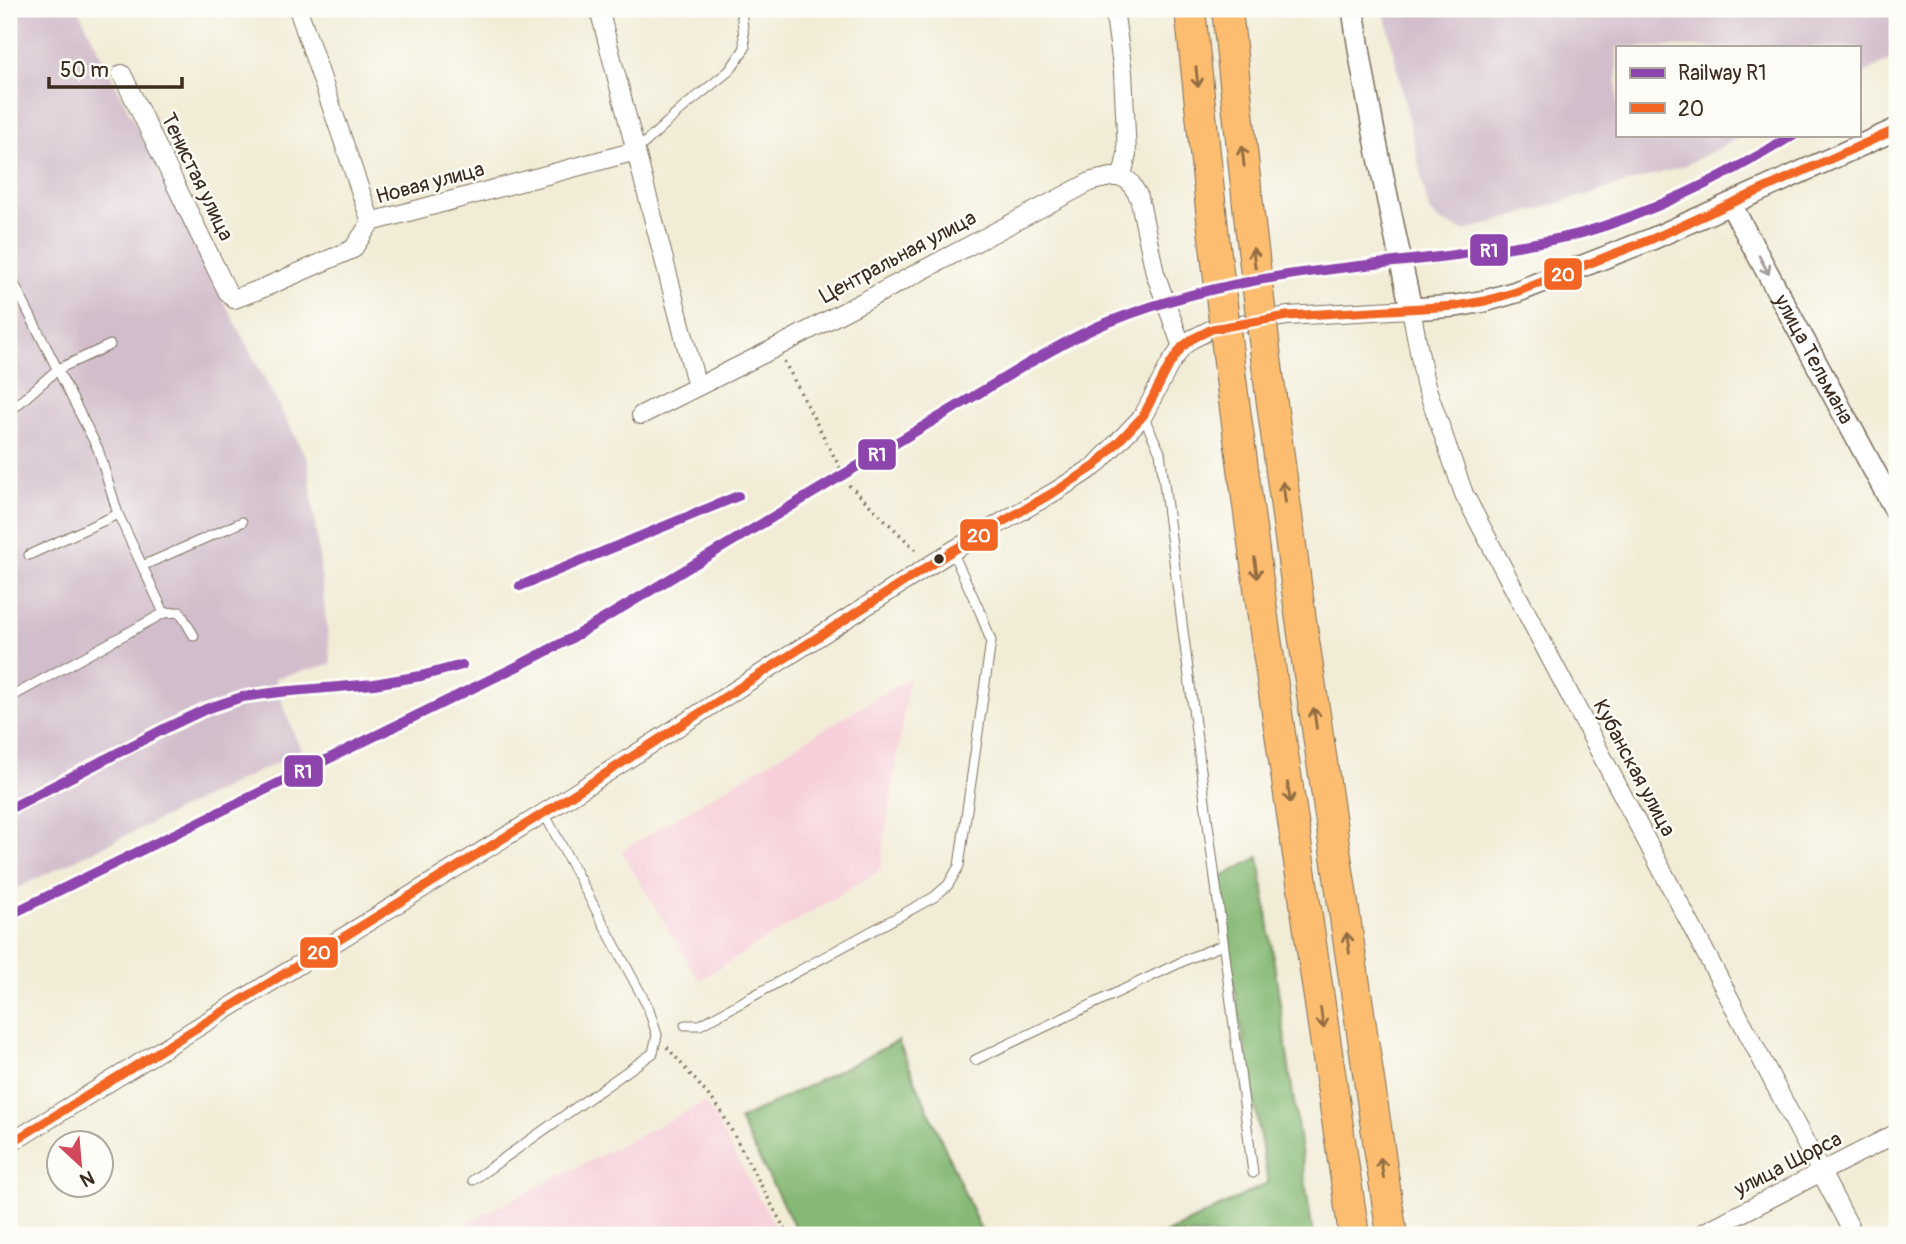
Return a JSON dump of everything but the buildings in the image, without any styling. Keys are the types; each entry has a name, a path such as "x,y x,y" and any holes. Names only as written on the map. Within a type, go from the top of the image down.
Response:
{"highway":[{"path":"1190,9 1231,379 1266,638 1354,1235"},
{"path":"1227,9 1268,374 1304,647 1392,1235"}],"street":[{"name":"Новая улица","path":"298,9 371,222 636,151"},
{"path":"599,9 697,387"},
{"path":"1114,9 1123,72 1127,154 1122,177 1130,182 1139,197 1154,273 1182,347"},
{"path":"1353,9 1358,49 1411,309"},
{"name":"Тенистая улица","path":"122,74 227,291 234,299 353,249 371,222"},
{"path":"9,1144 544,813 952,551 1095,466 1143,416 1170,364 1182,347 1192,339 1212,329 1287,316 1456,306 1516,292 1731,205 1897,129"},
{"name":"Центральная улица","path":"641,415 777,347 1092,181 1122,177"},
{"name":"улица Тельмана","path":"1731,205 1897,513"},
{"name":"Кубанская улица","path":"1411,309 1424,383 1464,494 1854,1235"},
{"name":"улица Щорса","path":"1699,1235 1897,1133"}],"lane":[{"path":"636,151 729,71 745,48 741,9"},
{"path":"9,274 98,449 118,514 164,613"},
{"path":"9,412 58,369 110,345"},
{"path":"1143,416 1160,452 1253,1173"},
{"path":"29,555 118,514"},
{"path":"142,566 242,522"},
{"path":"685,1026 700,1025 934,897 948,885 959,866 991,640 952,551"},
{"path":"9,698 164,613 180,612 194,636"},
{"path":"472,1180 653,1053 657,1035 648,1007 544,813"},
{"path":"975,1060 1192,957 1223,945"}],"path":[{"path":"777,347 849,485 932,565"},
{"path":"657,1035 720,1109 788,1235"}],"shaded area":[{"path":"9,9 78,9 221,296 308,461 331,664 275,678 301,751 9,892"},
{"path":"1384,9 1897,9 1897,56 1860,75 1860,46 1616,46 1616,136 1743,136 1684,166 1465,231 1441,222 1429,211"},
{"path":"909,678 880,870 699,980 621,851"},
{"path":"705,1102 780,1235 443,1235"}],"green space":[{"path":"1259,857 1313,1235 1163,1235 1268,1183 1216,880"},
{"path":"898,1041 983,1235 799,1235 739,1120"}],"rail line":[{"name":"R1","path":"9,915 570,639 1029,363 1103,324 1178,298 1244,283 1315,271 1477,252 1582,233 1637,214 1690,191 1743,165 1791,136"},
{"name":"R1","path":"520,586 738,496"},
{"name":"R1","path":"9,809 168,727 206,709 242,697 374,684 462,665"}],"transit line":[{"name":"20","path":"9,1144 544,813 952,551 1095,466 1143,416 1170,364 1182,347 1192,339 1212,329 1287,316 1456,306 1516,292 1652,239 1897,129"}]}
